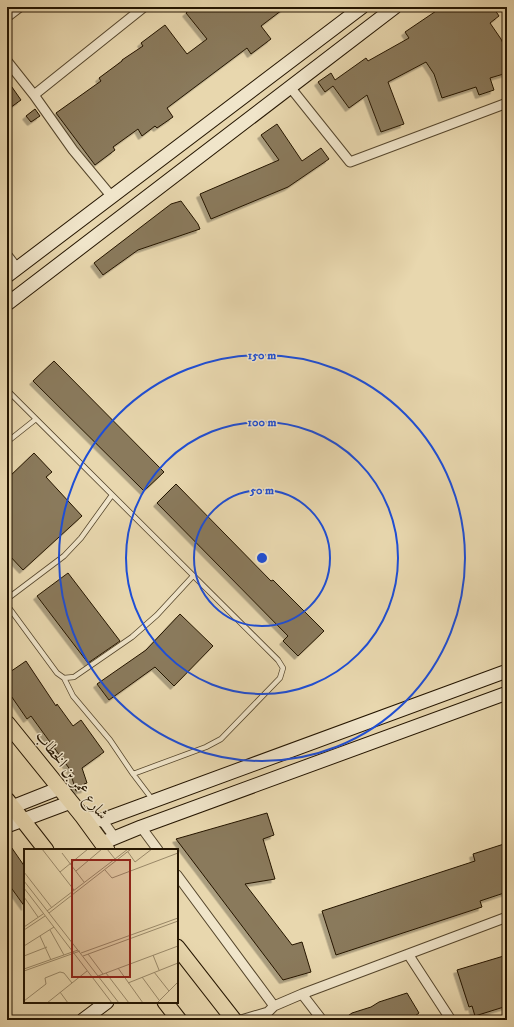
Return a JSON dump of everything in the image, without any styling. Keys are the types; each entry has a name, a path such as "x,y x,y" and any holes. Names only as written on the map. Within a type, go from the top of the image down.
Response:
{"main road":[{"name":"شارع عمر بن الخطاب","path":"7,723 83,817 108,844"},
{"path":"9,806 45,849"},
{"path":"178,948 234,1020"},
{"path":"165,1003 179,1020"}],"street":[{"path":"7,17 20,7"},
{"path":"34,95 144,7"},
{"path":"7,255 12,272 362,7"},
{"path":"7,304 395,7"},
{"path":"7,61 34,95 73,150 112,197"},
{"path":"290,86 350,162 507,103"},
{"path":"83,817 102,820 507,671"},
{"path":"102,820 108,844 141,827 507,693"},
{"path":"9,806 60,788"},
{"path":"7,826 71,802"},
{"path":"141,827 157,849"},
{"path":"178,876 274,1006"},
{"path":"241,1020 268,1012 274,1006 302,994 507,917"},
{"path":"408,954 451,1020"},
{"path":"302,994 322,1020"},
{"path":"83,1020 106,1003"}],"lane":[{"path":"7,390 278,660 283,668 280,678 221,739 206,747 133,774"},
{"path":"7,442 36,419"},
{"path":"7,599 64,556 81,538 112,495"},
{"path":"64,678 74,677 132,637 157,615 193,576"},
{"path":"7,605 57,673 64,678 73,696 110,740 153,801"}],"building":[{"path":"193,7 286,7 261,26 271,39 251,54 247,48 167,108 173,117 157,128 155,126 142,136 138,129 113,147 115,150 95,165 56,113 101,81 99,78 143,46 141,43 165,25 187,54 207,39 186,13"},
{"path":"442,7 493,7 499,16 490,23 501,39 507,52 507,73 490,78 494,90 479,95 476,87 442,98 434,74 426,62 388,82 404,124 381,132 367,95 349,108 333,86 325,92 318,82 331,73 335,80 366,58 368,61 409,38 405,32"},
{"path":"7,80 21,100 7,110"},
{"path":"35,109 40,116 31,122 26,116"},
{"path":"277,124 302,161 321,148 329,159 288,187 211,219 200,194 279,160 261,135"},
{"path":"181,201 200,229 138,250 103,275 94,263 171,204"},
{"path":"54,361 164,472 144,491 33,381"},
{"path":"34,453 52,472 46,477 82,516 23,570 7,553 7,479"},
{"path":"176,484 271,581 273,580 324,631 298,656 283,641 288,636 157,503"},
{"path":"68,573 120,641 88,663 37,596"},
{"path":"180,614 213,646 174,686 155,667 109,700 97,684 146,650"},
{"path":"26,661 56,706 57,704 73,726 81,720 104,752 82,768 87,783 84,784 85,789 76,791 71,775 74,775 31,716 27,719 7,690 7,674"},
{"path":"267,813 274,835 263,839 275,879 245,884 292,945 302,942 311,972 283,980 176,839"},
{"path":"7,841 24,866 24,906 7,882"},
{"path":"507,843 507,892 480,901 482,907 336,955 322,911 475,861 473,854"},
{"path":"507,955 507,1006 475,1016 472,1006 469,1007 457,970"},
{"path":"407,993 419,1013 410,1020 342,1020 352,1013"}]}
